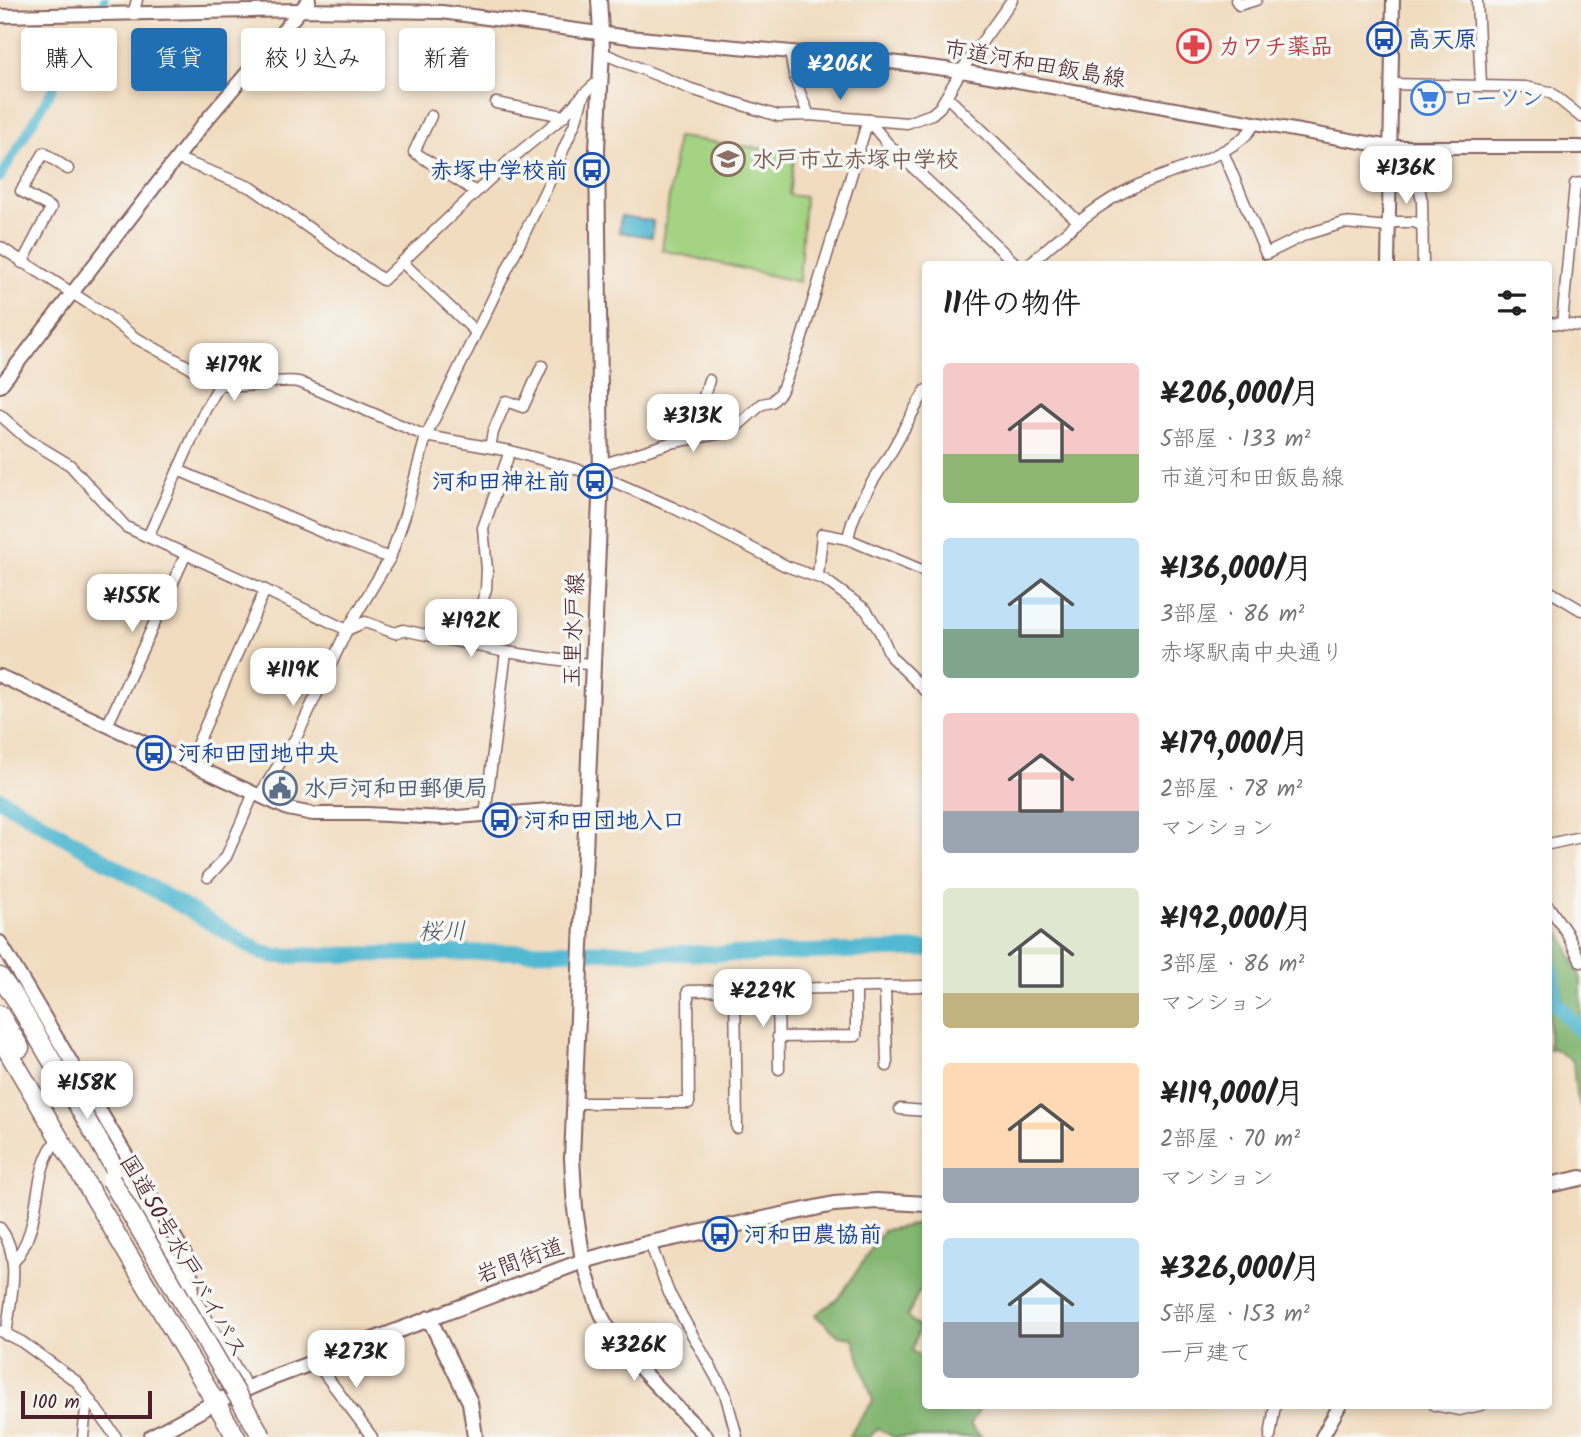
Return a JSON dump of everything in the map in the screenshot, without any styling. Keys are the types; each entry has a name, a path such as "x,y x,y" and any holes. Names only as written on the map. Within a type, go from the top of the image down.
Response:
{"highway":[{"path":"0,977 15,998 272,1437"},
{"name":"国道50号水戸バイパス","path":"0,990 248,1437"},
{"name":"国道50号水戸バイパス","path":"0,1015 262,1437"},
{"path":"0,1038 236,1437"}],"main road":[{"name":"玉里水戸線","path":"583,1261 573,1181 601,471 597,149 602,34 599,0"},
{"path":"1552,1184 1581,1178"},
{"name":"岩間街道","path":"151,1437 216,1402 315,1361 583,1261 650,1243 849,1202 877,1200 922,1204"},
{"path":"429,1318 470,1402 475,1437"}],"street":[{"path":"133,14 137,0"},
{"path":"602,53 691,89 778,116 809,115 907,123 932,114 947,97 961,71 1012,0"},
{"path":"1236,0 1239,5 1256,0"},
{"path":"1388,261 1393,0"},
{"path":"1477,0 1481,85"},
{"path":"0,386 176,158 304,3"},
{"name":"市道河和田飯島線","path":"0,16 133,14 304,3 442,12 602,34 867,58 961,71 1390,147 1581,147"},
{"path":"790,52 798,92 809,115"},
{"path":"176,158 253,188 383,280 511,159 564,116 601,79"},
{"path":"1391,84 1525,87 1550,92 1581,117"},
{"path":"208,877 226,857 257,795 297,736 347,630 390,558 405,515 426,436 547,187 575,123 584,94"},
{"path":"947,97 1079,222"},
{"path":"496,103 564,116"},
{"path":"431,116 414,152 476,192"},
{"path":"868,120 888,144 1013,261"},
{"path":"601,471 670,443 732,431 762,404 772,402 781,392 800,344 868,120"},
{"path":"1033,261 1100,205 1132,188 1223,152 1251,131 1255,122"},
{"path":"1390,147 1413,162 1422,201 1423,261"},
{"path":"1223,152 1266,254 1307,234 1344,223 1414,222 1423,226"},
{"path":"22,263 51,208 21,191 44,153 68,169"},
{"path":"1562,324 1575,184 1581,183"},
{"path":"0,247 105,314 134,337 220,384 234,387 281,380 299,382 426,436 601,471 786,566 818,576 840,589 866,610 891,657 922,687"},
{"path":"402,262 477,332"},
{"path":"1552,323 1581,326"},
{"path":"490,447 506,401 523,407 542,366"},
{"path":"691,439 709,380"},
{"path":"148,537 205,410 220,384"},
{"path":"848,538 868,488 922,397"},
{"path":"0,415 27,439 70,465 126,527 347,630 365,622 395,633 403,630 506,652 594,665"},
{"path":"470,643 486,589 488,569 483,528 510,451"},
{"path":"178,470 333,537 390,558"},
{"path":"818,576 822,534 848,538 922,570"},
{"path":"107,726 186,554"},
{"path":"189,763 265,590"},
{"path":"1552,593 1581,610"},
{"path":"485,815 506,652"},
{"path":"0,676 288,809 313,814 432,818 588,807"},
{"path":"1552,843 1581,837"},
{"path":"1552,911 1581,962"},
{"path":"0,942 185,1254 193,1281 191,1296"},
{"path":"575,1103 689,1103 688,991 922,986"},
{"path":"885,987 887,1066"},
{"path":"778,1037 856,1036 856,988"},
{"path":"778,989 779,1069"},
{"path":"735,990 737,1128"},
{"path":"900,1109 922,1111"},
{"path":"13,1263 26,1246 32,1230 38,1186 50,1147 59,1137"},
{"path":"0,1228 12,1250 13,1263 2,1335 22,1342 78,1382 87,1399 116,1437"},
{"path":"650,1243 670,1293 725,1393 737,1437"},
{"path":"583,1261 608,1327 633,1358 707,1437"},
{"path":"315,1361 372,1437"},
{"path":"83,1437 87,1399"},
{"path":"1270,1437 1274,1409"},
{"path":"1322,1437 1338,1409"}],"green space":[{"path":"677,137 795,153 789,195 805,197 799,282 662,250"},
{"path":"1552,920 1561,933 1581,979 1581,1026 1563,1002 1559,972 1552,952"},
{"path":"1552,1007 1581,1041 1581,1109 1576,1096 1573,1061 1553,1048"},
{"path":"922,1224 922,1293 919,1291 907,1317 919,1327 912,1351 922,1357 922,1409 980,1409 970,1425 982,1437 893,1437 878,1428 870,1437 848,1437 873,1401 853,1338 839,1336 815,1315 839,1298 884,1230"}],"water":[{"path":"621,216 653,221 652,237 619,232"}],"waterway":[{"path":"0,178 89,27"},
{"name":"桜川","path":"0,799 259,951 275,956 565,951 736,954 922,949"},
{"name":"桜川","path":"1552,973 1555,1002 1581,1032"}],"place":[{"name":"高天原","path":"1384,39"},
{"name":"カワチ薬品","path":"1194,46"},
{"name":"ローソン","path":"1428,98"},
{"name":"水戸市立赤塚中学校","path":"728,159"},
{"name":"赤塚中学校前","path":"592,170"},
{"name":"河和田神社前","path":"595,481"},
{"name":"河和田団地中央","path":"154,753"},
{"name":"水戸河和田郵便局","path":"280,788"},
{"name":"河和田団地入口","path":"500,820"},
{"name":"河和田農協前","path":"720,1234"}]}
